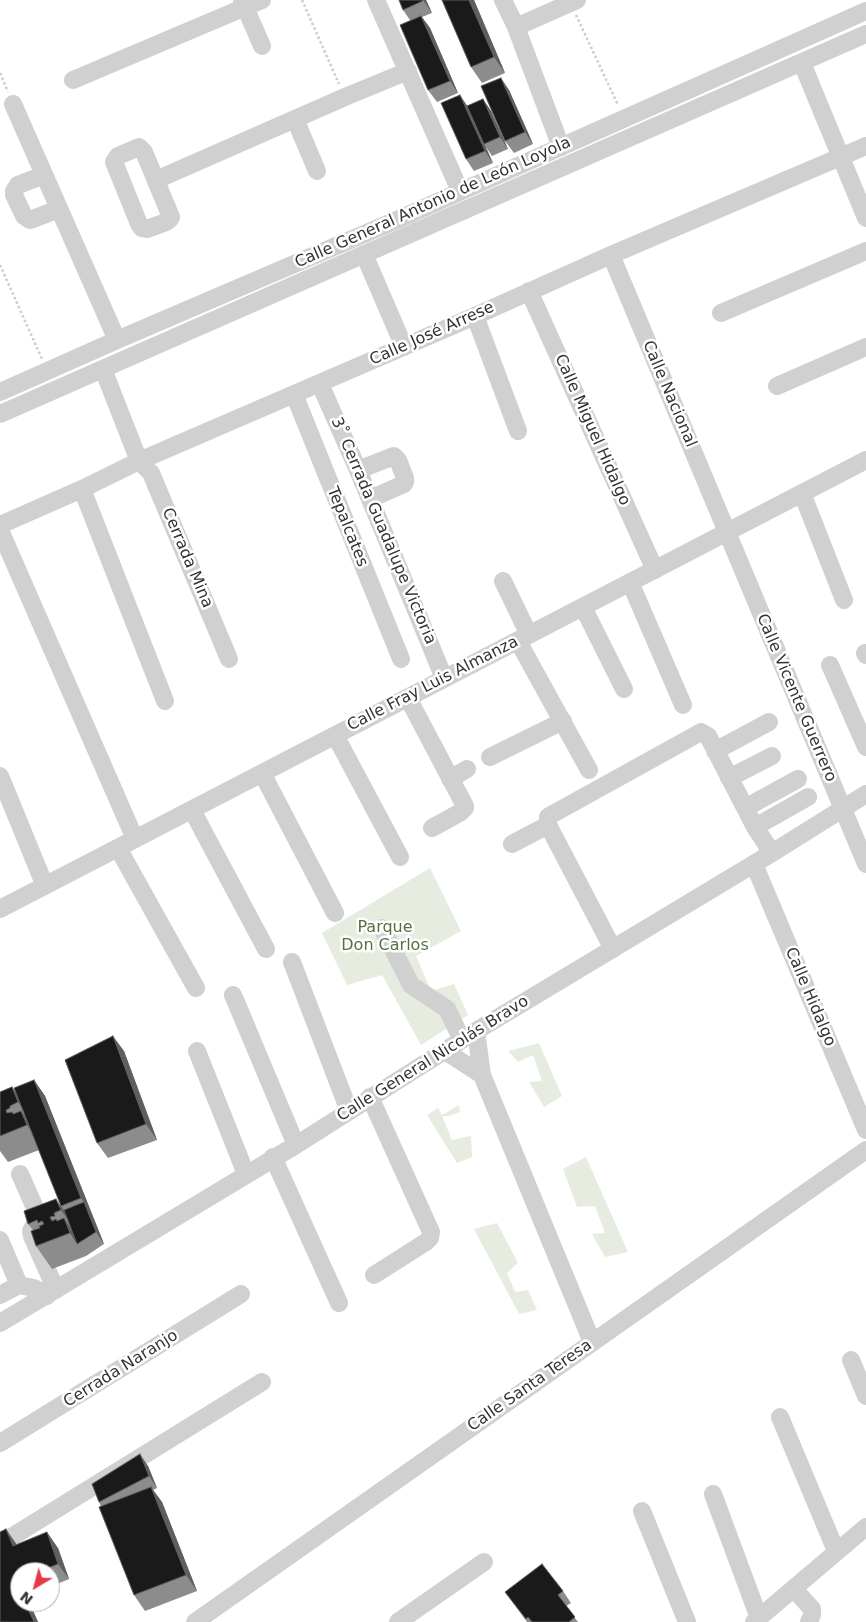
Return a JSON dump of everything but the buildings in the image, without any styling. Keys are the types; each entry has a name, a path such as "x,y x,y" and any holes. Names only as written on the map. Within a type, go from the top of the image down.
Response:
{"street":[{"path":"73,80 243,4 262,0"},
{"path":"376,0 460,191"},
{"path":"503,0 516,27 561,147"},
{"path":"516,27 574,1"},
{"path":"243,4 262,46"},
{"name":"Calle General Antonio de León Loyola","path":"0,392 400,219 866,11"},
{"name":"Calle General Antonio de León Loyola","path":"0,414 866,34"},
{"path":"802,63 866,218"},
{"path":"156,180 408,71"},
{"path":"13,104 117,340"},
{"path":"295,119 317,171"},
{"name":"Calle José Arrese","path":"0,525 82,489 139,461 866,146"},
{"path":"44,174 15,187 14,195 24,216 30,220 59,209"},
{"path":"721,313 866,251"},
{"path":"364,254 404,347"},
{"name":"Calle Nacional","path":"611,255 727,532"},
{"name":"Calle Miguel Hidalgo","path":"529,291 655,570"},
{"path":"475,316 518,430"},
{"path":"777,386 866,347"},
{"name":"Cerrada Mina","path":"102,369 139,461 151,473 229,659"},
{"name":"3˚ Cerrada Guadalupe Victoria","path":"320,384 358,470 444,678"},
{"name":"Tepalcates","path":"294,394 401,659"},
{"path":"358,470 394,456 398,460 406,482 370,499"},
{"name":"Calle Fray Luis Almanza","path":"0,909 866,460"},
{"path":"82,489 165,701"},
{"path":"802,493 844,600"},
{"path":"0,530 135,839"},
{"name":"Calle Vicente Guerrero","path":"727,532 866,864"},
{"path":"503,581 524,638 563,721 590,770"},
{"path":"630,582 683,705"},
{"path":"584,606 624,690"},
{"path":"830,665 866,747"},
{"path":"408,698 465,808 432,828"},
{"path":"490,756 563,721"},
{"path":"715,751 769,722"},
{"path":"613,949 548,825 548,817 551,815 697,733 705,733 755,827 772,853"},
{"path":"335,735 400,857"},
{"path":"729,778 772,756"},
{"path":"450,779 467,769"},
{"path":"262,773 336,913"},
{"path":"0,776 45,886"},
{"path":"745,808 798,779"},
{"name":"Calle General Nicolás Bravo","path":"0,1323 296,1144 469,1036 866,794"},
{"path":"755,827 808,797"},
{"path":"192,810 266,949"},
{"path":"512,844 548,825"},
{"path":"118,848 196,988"},
{"name":"Calle Hidalgo","path":"754,864 866,1130"},
{"path":"382,928 411,985 447,1009 469,1036 482,1075 592,1342"},
{"path":"292,962 349,1110"},
{"path":"233,994 296,1144"},
{"path":"197,1051 246,1174"},
{"path":"445,1051 482,1075"},
{"path":"370,1097 431,1232 430,1238 426,1242 374,1274"},
{"name":"Calle Santa Teresa","path":"195,1622 866,1150"},
{"path":"273,1157 338,1303"},
{"path":"20,1174 39,1217 32,1231 32,1236 52,1293"},
{"path":"0,1240 20,1285"},
{"path":"0,1295 20,1285 52,1293"},
{"name":"Cerrada Naranjo","path":"0,1443 241,1294"},
{"path":"851,1360 866,1396"},
{"path":"0,1544 262,1382"},
{"path":"780,1417 836,1551"},
{"path":"713,1494 756,1620 866,1527"},
{"path":"642,1511 688,1622"},
{"path":"398,1622 484,1562"},
{"path":"794,1589 812,1609 809,1622"}],"path":[{"path":"302,0 345,97"},
{"path":"574,1 624,118"},
{"path":"0,73 13,104"},
{"path":"0,265 47,372"}],"green space":[{"name":"Parque Don Carlos","path":"430,868 461,931 416,956 431,991 454,984 468,1015 421,1045 382,975 347,985 322,933"},
{"path":"539,1043 562,1096 544,1107 529,1082 542,1081 533,1055 518,1062 508,1051"},
{"path":"459,1105 460,1112 449,1116 442,1116 452,1140 471,1136 472,1157 457,1163 427,1115 438,1108 442,1115"},
{"path":"586,1157 628,1252 605,1257 592,1234 605,1233 595,1206 577,1207 563,1169"},
{"path":"497,1223 518,1263 507,1273 515,1292 528,1290 537,1310 519,1314 474,1229"}]}
